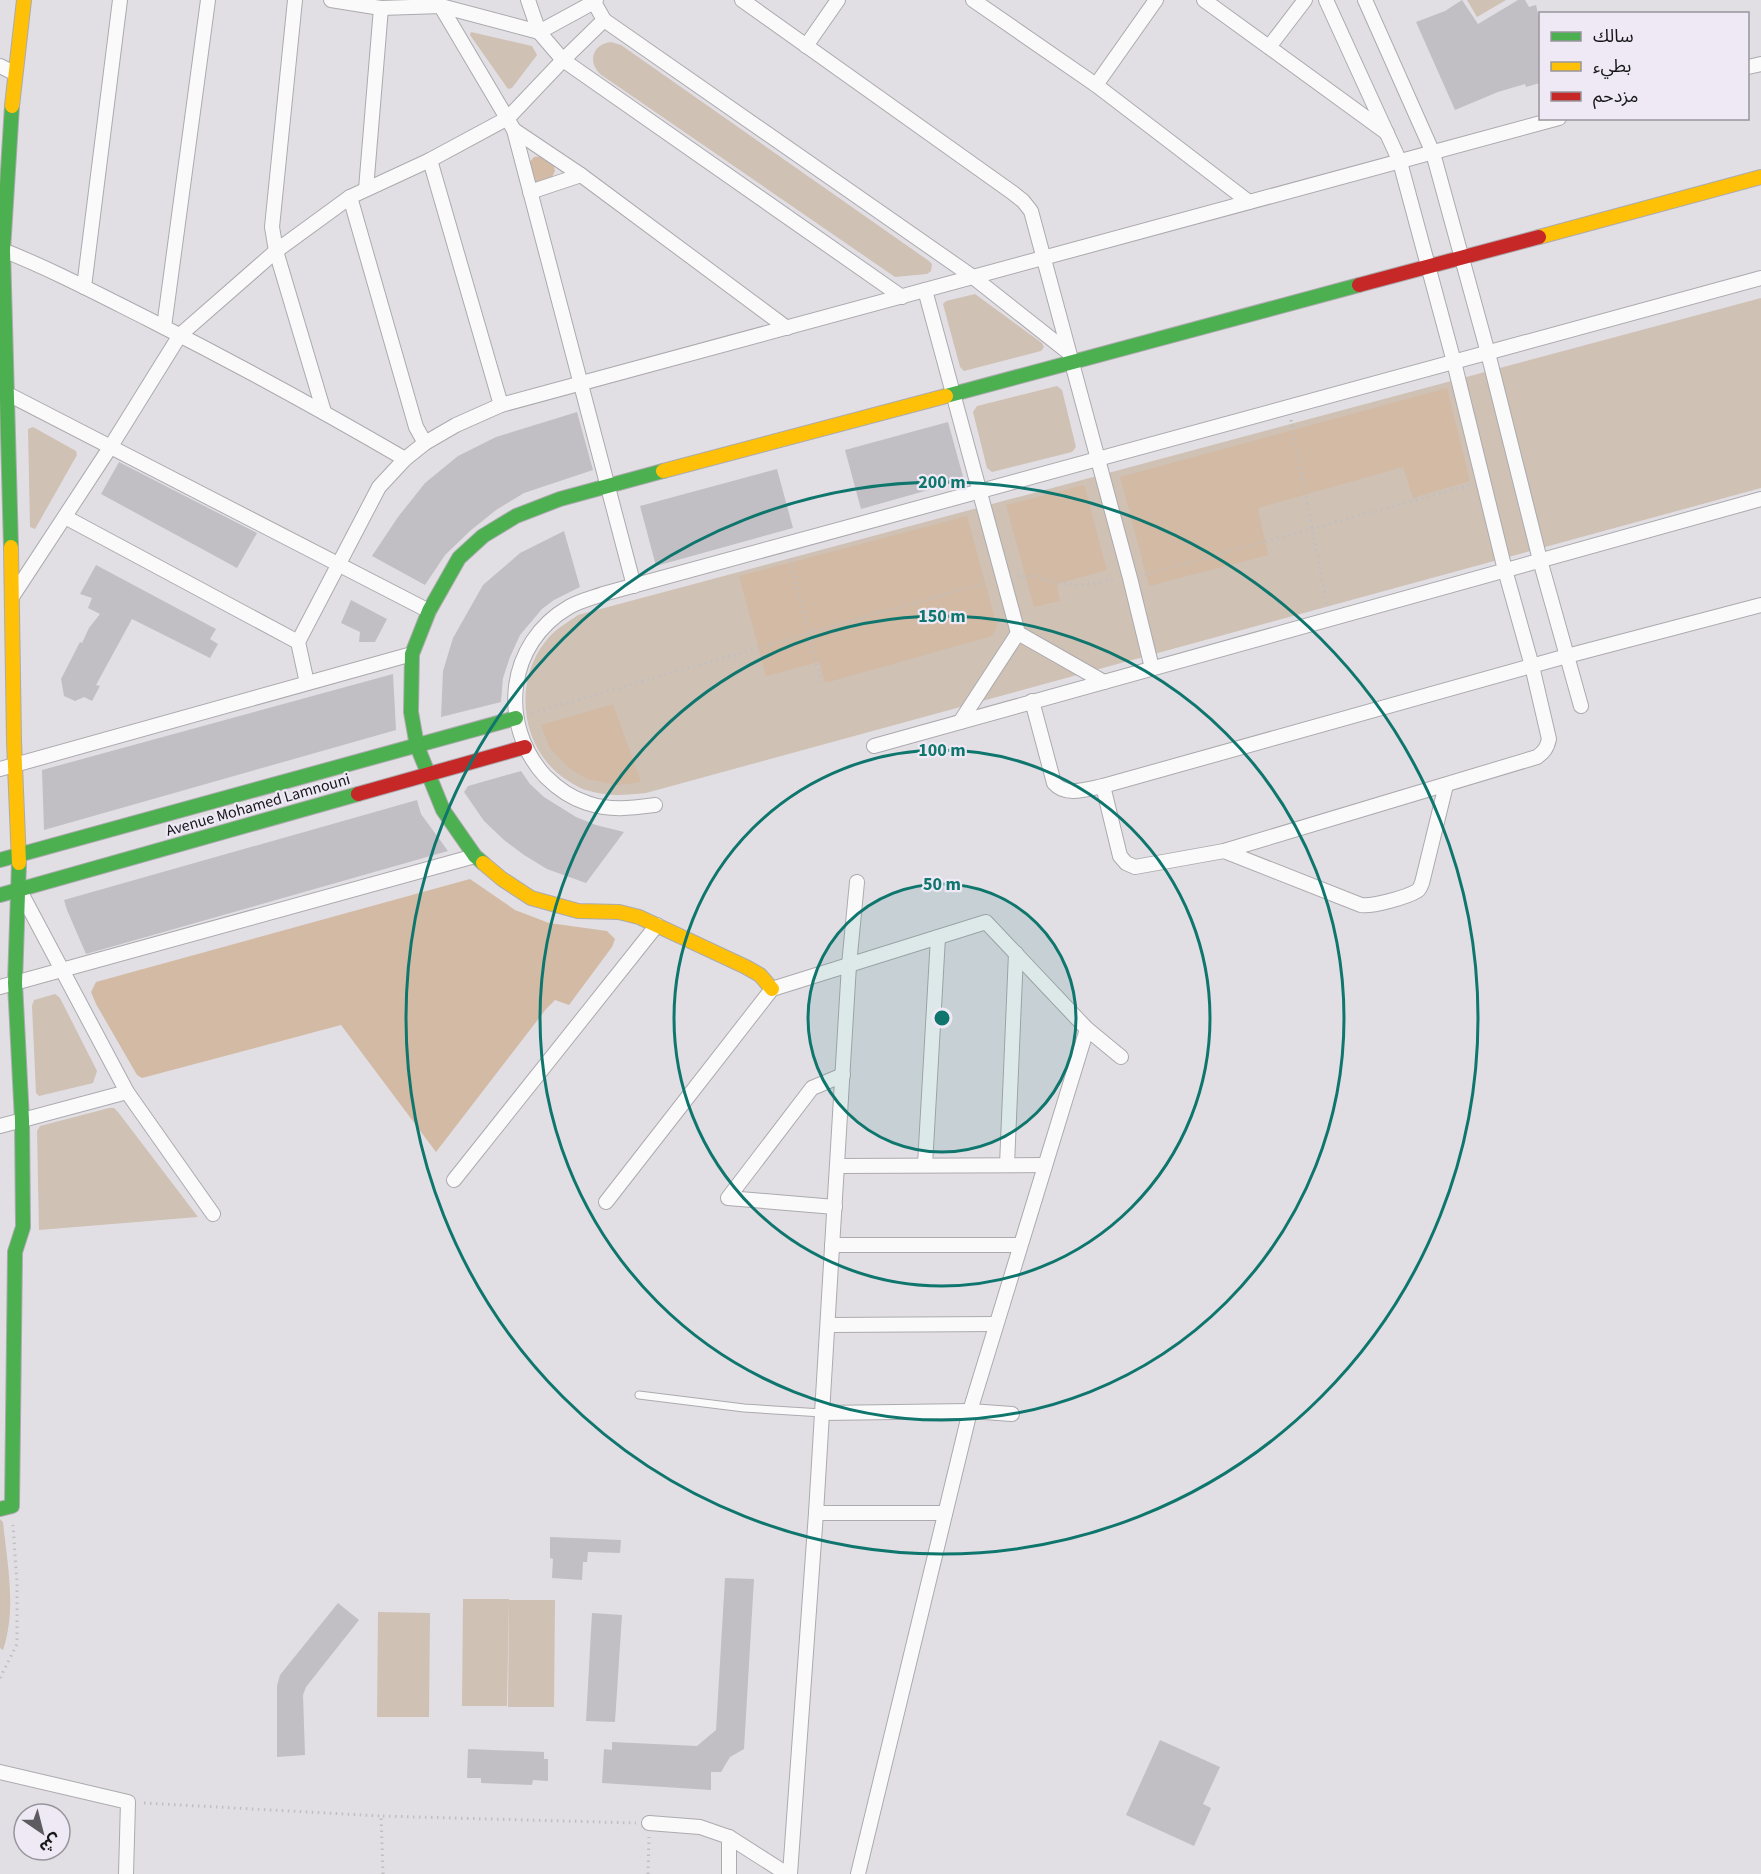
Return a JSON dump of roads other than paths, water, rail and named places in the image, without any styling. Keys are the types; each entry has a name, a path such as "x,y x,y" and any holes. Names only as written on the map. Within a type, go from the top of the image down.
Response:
{"street":[{"path":"6,1508 6,1382 15,1252 23,1227 22,1120 15,983 19,855 14,741 12,597 6,526 2,249 4,152 24,0"},
{"path":"84,287 120,0"},
{"path":"164,327 208,0"},
{"path":"295,0 272,227 276,251 324,412"},
{"path":"331,0 381,8 439,3 539,32 595,1 604,21 974,278 1070,358"},
{"path":"528,0 539,32 563,60 902,297"},
{"path":"742,0 1023,201 1031,211 1152,668"},
{"path":"806,46 838,0"},
{"path":"973,0 1095,85 1250,202"},
{"path":"1095,85 1156,0"},
{"path":"1204,0 1387,133"},
{"path":"1269,47 1305,0"},
{"path":"1103,786 1120,856 1130,866 1135,867 1224,851 1537,757 1546,750 1549,739 1532,666 1400,162 1326,0"},
{"path":"1365,0 1433,153 1488,353 1540,560 1581,706"},
{"path":"439,3 511,124 634,586"},
{"path":"366,189 381,8"},
{"path":"12,597 111,446 180,335 276,251 350,198 511,124 563,60 604,21"},
{"path":"0,66 14,73"},
{"path":"307,683 298,642 379,487 405,459 425,443 456,425 501,405 1552,120"},
{"path":"511,124 787,328"},
{"path":"430,160 501,405"},
{"path":"530,192 581,176"},
{"path":"772,989 760,975 746,967 639,916 619,912 578,911 531,898 502,879 476,856 443,810 417,746 411,712 412,654 429,611 459,558 483,536 516,516 560,499 953,394 1070,358 1761,177"},
{"path":"350,198 416,427 425,443"},
{"path":"2,249 180,335 324,412 405,459"},
{"path":"655,805 620,809 586,803 556,787 532,762 525,747 518,730 514,694 522,659 541,629 569,606 603,594 1761,278"},
{"path":"925,291 1018,633 1104,682"},
{"path":"4,392 429,611"},
{"path":"874,746 1761,499"},
{"path":"65,517 298,642"},
{"path":"1032,701 1054,783 1058,788 1070,792 1103,786 1761,604"},
{"path":"960,722 1018,633"},
{"path":"0,639 13,646"},
{"path":"0,769 412,654"},
{"name":"Avenue Mohamed Lamnouni","path":"0,860 516,718"},
{"path":"0,733 14,741"},
{"name":"Avenue Mohamed Lamnouni","path":"0,895 525,747"},
{"path":"1224,851 1361,905 1370,905 1411,894 1418,891 1422,883 1446,785"},
{"path":"0,987 476,856"},
{"path":"649,1823 700,1827 729,1837 789,1874 816,1513 849,965 857,882"},
{"path":"19,889 127,1092 213,1214"},
{"path":"606,1202 772,989 986,922 1087,1029 1120,1057"},
{"path":"454,1180 657,925"},
{"path":"925,1165 938,937"},
{"path":"1007,1165 1016,953"},
{"path":"858,1874 970,1411 1087,1029"},
{"path":"835,1207 728,1198 812,1088 843,1075"},
{"path":"0,1126 127,1092"},
{"path":"837,1166 1045,1165"},
{"path":"832,1245 1020,1245"},
{"path":"0,1256 15,1252"},
{"path":"828,1325 996,1324"},
{"path":"822,1413 970,1411 1012,1414"},
{"path":"816,1513 945,1513"},
{"path":"0,1772 128,1802 126,1874"},
{"path":"729,1837 729,1874"}],"lane":[{"path":"639,1395 744,1408 822,1413"}]}
